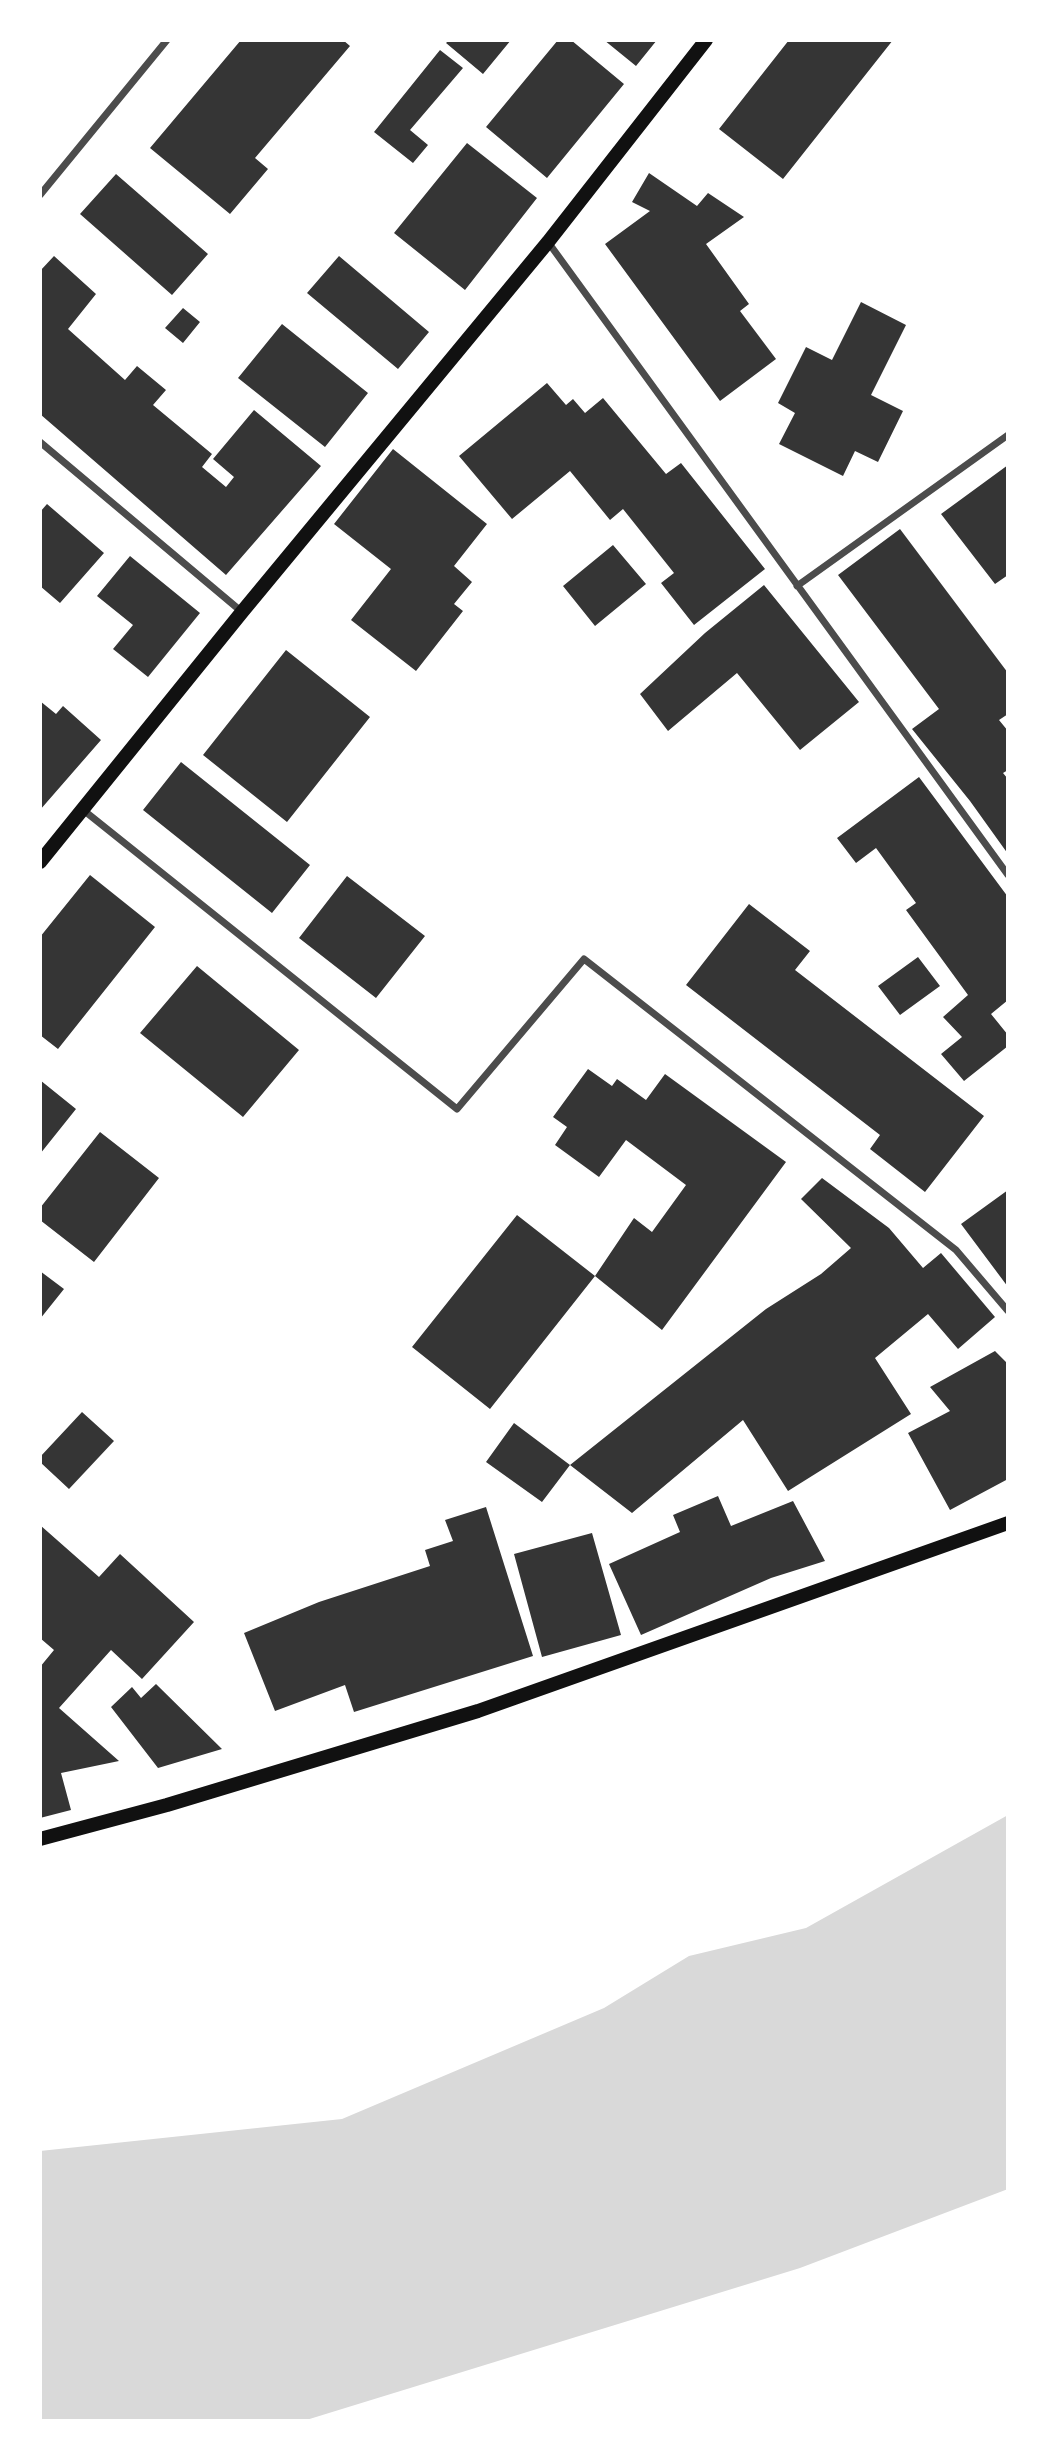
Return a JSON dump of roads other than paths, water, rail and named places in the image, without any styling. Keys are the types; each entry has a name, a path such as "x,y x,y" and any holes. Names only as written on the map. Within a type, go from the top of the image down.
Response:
{"main road":[{"path":"40,862 242,612 548,242 706,40"},
{"path":"40,1839 167,1805 478,1711 1008,1523"}],"street":[{"path":"40,195 167,40"},
{"path":"548,242 1008,875"},
{"path":"797,586 1008,435"},
{"path":"40,442 242,612"},
{"path":"82,810 457,1109 584,959 956,1250 1008,1311"}]}
